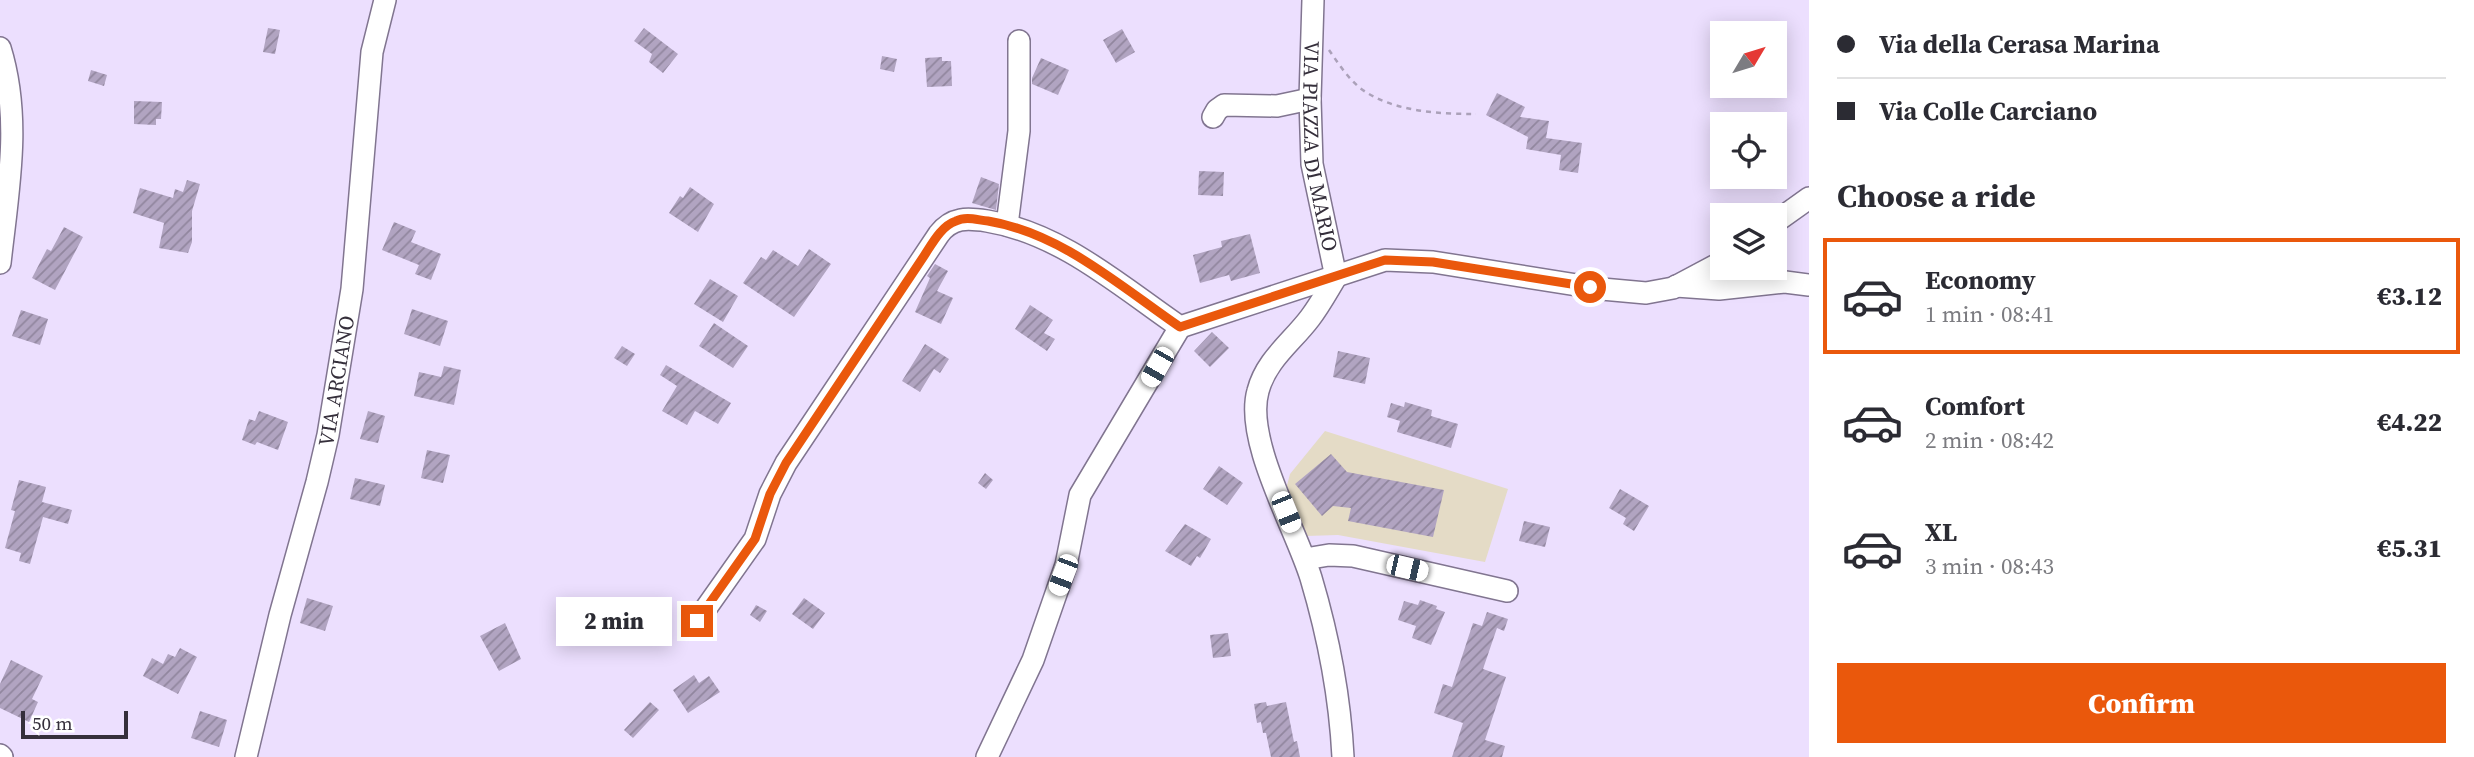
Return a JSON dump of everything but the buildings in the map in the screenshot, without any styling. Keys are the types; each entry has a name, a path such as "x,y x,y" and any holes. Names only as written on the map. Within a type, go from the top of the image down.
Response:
{"street":[{"name":"VIA ARCIANO","path":"247,757 280,615 328,435 352,289 372,52 385,0"},
{"name":"VIA PIAZZA DI MARIO","path":"1312,0 1312,164 1336,277 1311,317 1269,368 1256,398 1256,419 1262,448 1305,559 1317,600 1330,663 1343,757"},
{"path":"1007,225 1019,131 1019,41"},
{"path":"0,48 9,82 13,127 0,263"},
{"path":"1213,117 1224,104 1277,106 1310,99"},
{"path":"1787,214 1809,198"},
{"path":"697,621 755,539 770,494 786,463 943,229 954,221 966,218 1007,225 1042,236 1066,249 1180,327"},
{"path":"987,757 1027,676 1038,647 1066,565 1080,495 1180,327 1376,262 1398,260 1440,263 1621,291 1653,292 1676,286 1710,268"},
{"path":"1676,286 1725,289 1785,282 1809,285"},
{"path":"1305,559 1328,555 1353,556 1507,591"}],"path":[{"path":"1313,27 1348,75 1369,93 1392,103 1424,111 1476,114"}],"shaded area":[{"path":"1325,431 1508,489 1485,562 1338,535 1306,536 1286,489 1290,474"}],"route":[{"path":"697,621 755,539 770,494 786,463 924,256 943,229 954,221 966,218 1007,225 1042,236 1066,249 1180,327 1385,260 1433,262 1590,287"}]}
